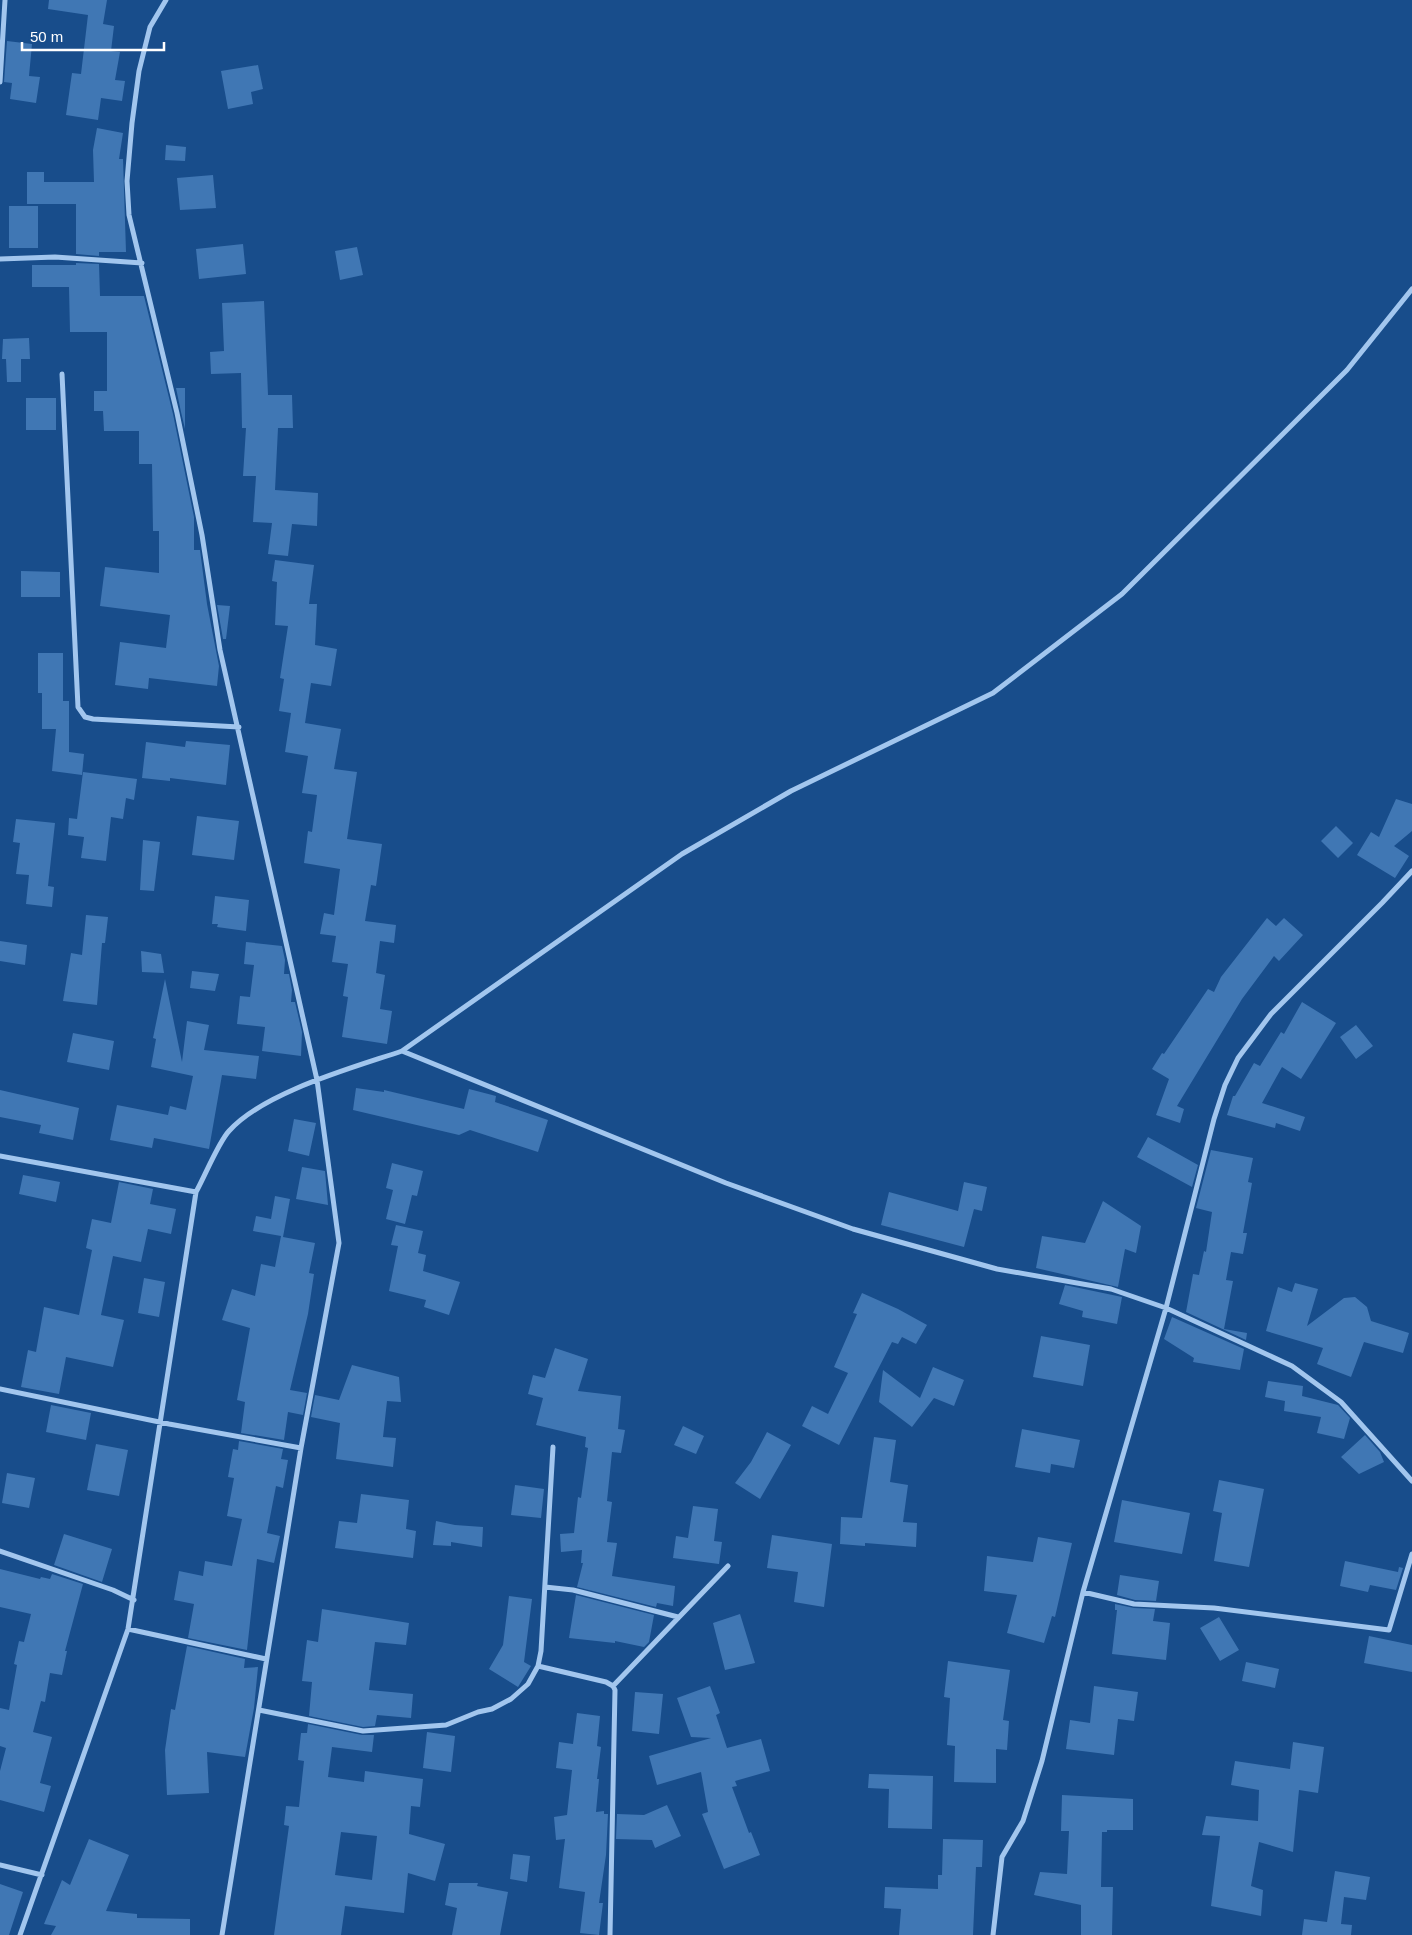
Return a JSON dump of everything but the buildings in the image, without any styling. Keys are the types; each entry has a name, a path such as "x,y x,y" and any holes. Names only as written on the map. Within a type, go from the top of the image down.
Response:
{"street":[{"path":"0,82 5,0"},
{"path":"166,0 150,27 139,71 132,123 128,181 129,215 178,414 202,535 220,650 239,727 317,1080 338,1243 301,1448 222,1935"},
{"path":"0,258 54,257 142,263"},
{"path":"20,1935 128,1629 196,1192 228,1132 257,1108 317,1080 402,1051 682,854 791,791 993,693 1122,594 1347,370 1412,289"},
{"path":"62,374 78,707 85,716 93,719 239,727"},
{"path":"993,1935 1002,1857 1023,1821 1042,1761 1083,1592 1166,1308 1214,1118 1225,1085 1238,1058 1271,1014 1412,871"},
{"path":"402,1051 726,1183 853,1229 997,1269 1111,1289 1166,1308 1292,1366 1341,1402 1412,1481"},
{"path":"0,1156 196,1192"},
{"path":"0,1389 169,1424 301,1448"},
{"path":"259,1710 364,1731 446,1725 478,1712 492,1709 511,1700 528,1684 538,1666 541,1651 553,1447"},
{"path":"0,1552 113,1590 134,1600"},
{"path":"1083,1592 1134,1604 1214,1608 1389,1630 1412,1554"},
{"path":"613,1686 678,1616 728,1566"},
{"path":"545,1587 574,1590 678,1616"},
{"path":"128,1629 266,1659"},
{"path":"538,1666 606,1682 613,1686 616,1694 610,1935"},
{"path":"0,1865 42,1875"}]}
